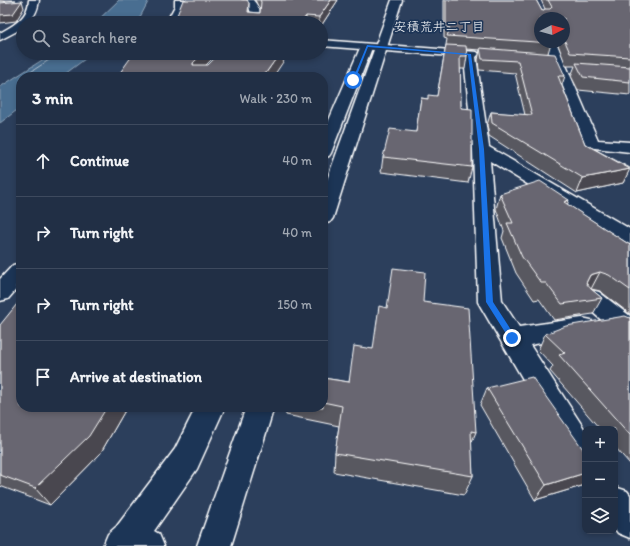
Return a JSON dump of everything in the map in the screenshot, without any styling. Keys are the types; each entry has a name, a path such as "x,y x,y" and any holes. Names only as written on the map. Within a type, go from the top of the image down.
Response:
{"street":[{"path":"175,16 180,6 180,0"},
{"path":"248,0 255,7 257,16"},
{"path":"328,140 386,0"},
{"path":"328,204 397,0"},
{"path":"21,4 35,2 35,8 29,16"},
{"path":"0,37 16,28"},
{"path":"328,43 478,55 481,149 490,302 582,453"},
{"path":"552,48 592,144 630,147"},
{"path":"541,60 576,71"},
{"path":"481,149 630,238"},
{"path":"0,293 16,275"},
{"path":"591,298 624,325"},
{"path":"512,338 624,325"},
{"path":"132,543 186,459 209,412"},
{"path":"214,546 258,412"},
{"path":"618,507 630,521"}],"water":[{"path":"119,0 149,0 141,16 102,16"},
{"path":"42,60 84,60 68,72 23,72"},
{"path":"16,77 16,111 0,123 0,87"}],"building":[{"path":"183,0 247,0 249,3 248,12 260,13 260,0 331,0 320,16 177,16"},
{"path":"446,0 536,0 542,11 552,7 548,0 630,0 630,57 570,53 568,48 570,48 570,12 534,12 534,42 447,36 450,28 446,27"},
{"path":"22,1 13,14 0,15 0,3"},
{"path":"446,45 466,46 467,56 460,56 461,108 472,109 472,167 383,157 390,129 416,132 421,98 428,99 428,95 437,96"},
{"path":"480,48 555,54 565,76 558,76 585,144 630,169 583,178 492,123 491,112 532,115 518,61 482,59"},
{"path":"129,60 196,60 193,65 208,65 213,60 275,60 267,72 121,72"},
{"path":"576,63 630,67 630,82 583,77"},
{"path":"540,181 569,200 564,202 630,245 630,290 609,275 600,272 590,275 586,283 602,298 562,304 546,283 541,283 522,257 507,223 513,223 500,194"},
{"path":"393,268 425,272 423,302 468,308 476,432 471,431 473,476 335,453 342,406 328,403 328,379 349,382 354,346 373,349 379,306 387,308"},
{"path":"16,305 16,412 104,412 89,436 35,488 0,475 0,325"},
{"path":"625,316 630,318 630,435 559,355 565,353 545,334 566,326"},
{"path":"532,377 582,448 582,474 546,485 487,388"}],"district":[{"name":"安積荒井二丁目","path":"439,26"}],"route":[{"path":"353,80 367,46 470,54 481,149 484,221 490,302 512,338"}]}
